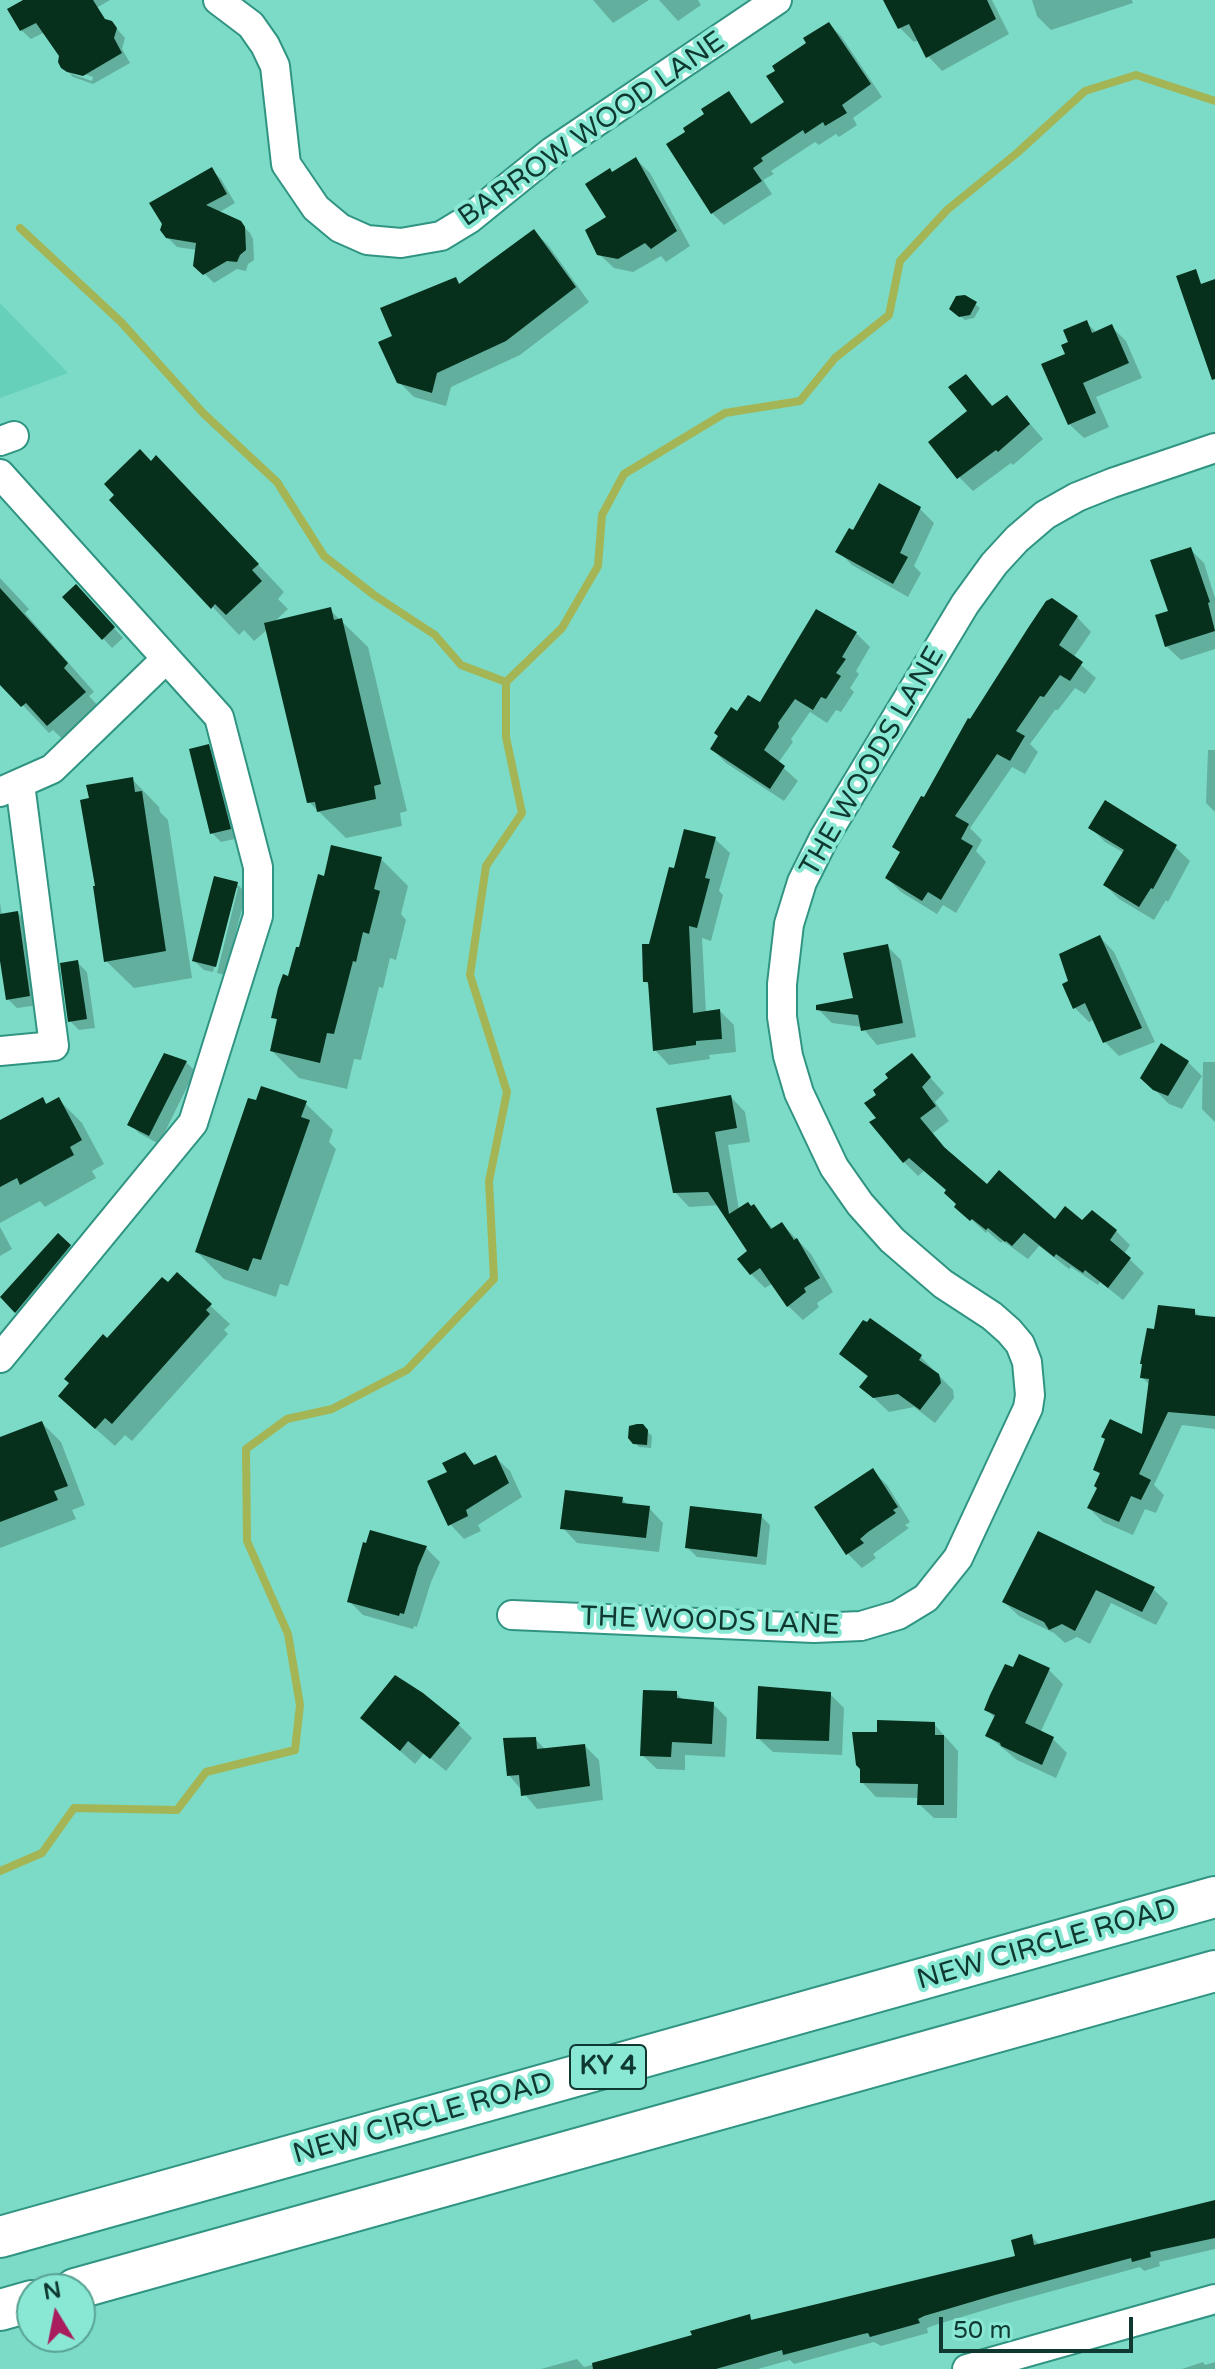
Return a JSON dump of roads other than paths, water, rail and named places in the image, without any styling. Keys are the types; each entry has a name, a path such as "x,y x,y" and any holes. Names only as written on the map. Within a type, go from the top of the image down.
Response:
{"highway":[{"name":"NEW CIRCLE ROAD","path":"0,2237 1215,1897"},
{"name":"KY 4","path":"96,2283 1215,1971"}],"street":[{"name":"BARROW WOOD LANE","path":"218,0 251,25 275,66 286,164 316,208 340,228 367,240 401,243 441,236 469,219 553,151 777,0"},
{"name":"THE WOODS LANE","path":"512,1615 814,1628 861,1626 898,1615 926,1598 958,1558 1028,1408 1027,1362 1020,1344 1009,1331 934,1277 892,1240 860,1204 834,1167 799,1093 788,1056 782,1017 782,984 789,924 802,882 824,838 965,604 1009,547 1045,515 1077,497 1215,448"},
{"path":"0,474 219,717 258,867 258,916 193,1123 0,1358"},
{"path":"0,1051 54,1046 10,788 52,769 166,659"},
{"path":"967,2369 1215,2299"}],"waterway":[{"path":"0,1871 42,1853 74,1808 177,1810 206,1772 295,1750 300,1705 288,1634 247,1541 246,1449 287,1419 332,1409 407,1370 494,1279 489,1181 507,1092 470,975 486,866 522,813 506,737 506,682 562,628 598,566 602,515 624,474 725,413 800,401 835,358 889,315 900,261 947,210 1017,153 1085,91 1136,75 1215,101"},
{"path":"20,228 121,322 203,413 277,482 324,556 374,595 435,635 461,665 506,682"}]}
